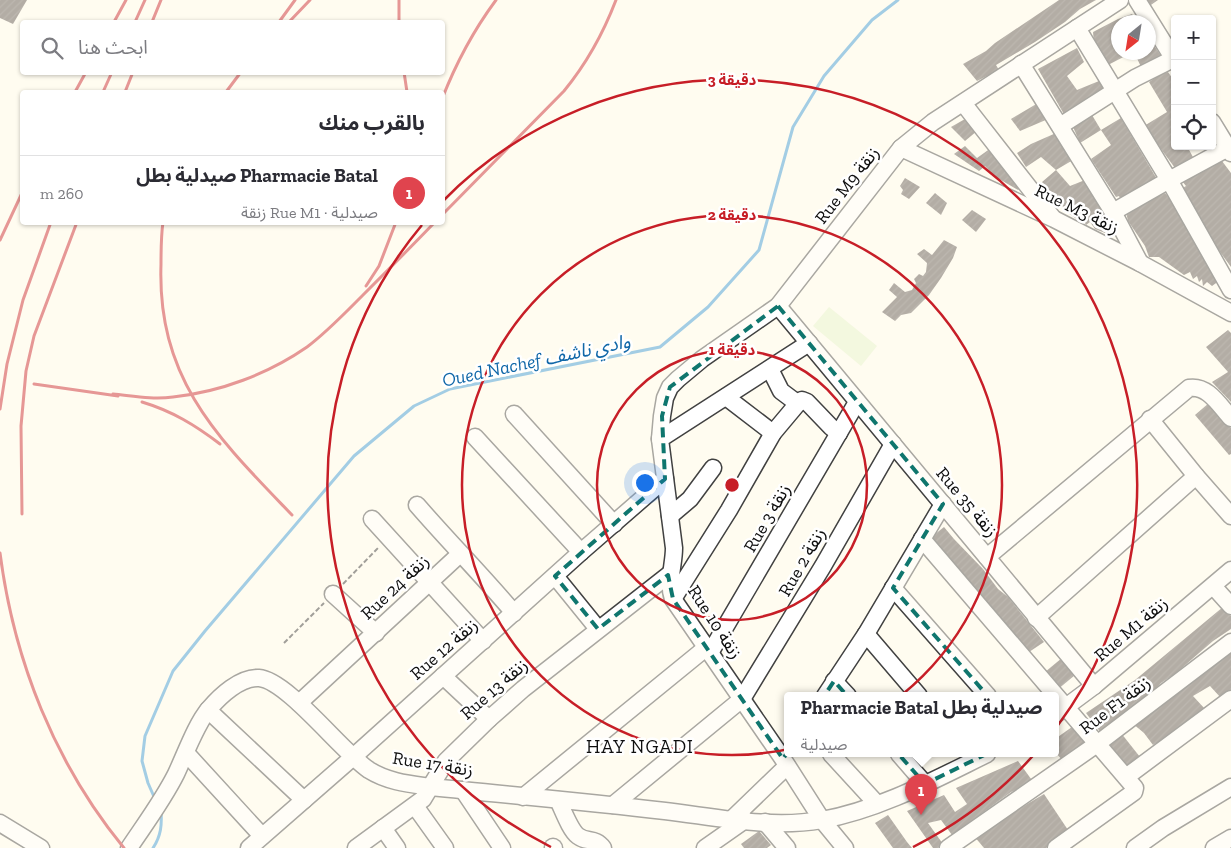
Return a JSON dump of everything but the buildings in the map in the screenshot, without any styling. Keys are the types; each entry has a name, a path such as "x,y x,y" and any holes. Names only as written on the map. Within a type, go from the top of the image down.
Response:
{"street":[{"name":"Rue M9 زنقة","path":"660,439 665,398 670,387 678,378 778,306 901,148 933,122 1120,0"},
{"path":"1137,0 1171,55"},
{"path":"1077,28 1169,180 1231,290"},
{"path":"1060,126 1135,78 1171,61"},
{"path":"1021,64 1113,212 1140,263"},
{"path":"963,103 1054,219"},
{"path":"1113,212 1169,180 1230,150 1216,128"},
{"name":"Rue M3 زنقة","path":"901,148 1054,219 1226,310"},
{"name":"Rue 35 زنقة","path":"778,306 1094,686"},
{"path":"1226,310 1231,320"},
{"path":"660,439 809,343"},
{"path":"770,369 781,391 798,404"},
{"path":"987,557 1189,388 1195,387 1206,390 1231,418"},
{"path":"726,397 773,433"},
{"path":"673,599 773,433 802,400 807,402 839,433"},
{"name":"Rue 3 زنقة","path":"709,650 857,402"},
{"path":"514,414 614,524"},
{"path":"1150,419 1231,516"},
{"path":"475,437 581,552"},
{"name":"Rue 10 زنقة","path":"660,439 674,548 670,586 673,599 784,756"},
{"name":"Rue 2 زنقة","path":"613,805 742,699 823,566 893,444"},
{"path":"670,516 690,499 713,468"},
{"path":"1036,618 1196,476"},
{"name":"Rue 12 زنقة","path":"249,848 665,479"},
{"path":"827,692 866,634 943,504"},
{"path":"417,505 514,613"},
{"path":"372,519 483,641"},
{"path":"922,539 1045,692"},
{"name":"Rue 24 زنقة","path":"299,703 460,554"},
{"name":"Rue M1 زنقة","path":"1060,711 1094,686 1231,570"},
{"name":"Rue 13 زنقة","path":"356,848 423,799 453,753 489,719 598,629 671,573"},
{"path":"554,576 598,629"},
{"path":"1213,586 1231,606"},
{"path":"893,588 984,692"},
{"path":"333,594 376,633"},
{"path":"866,634 916,692"},
{"name":"Rue F1 زنقة","path":"948,848 1097,744 1231,642"},
{"path":"524,797 709,650"},
{"path":"443,676 489,719"},
{"name":"Rue 17 زنقة","path":"129,848 165,794 208,710 236,686 252,678 265,679 272,683 299,703 352,758 370,771 389,779 432,787 613,805 738,820 783,823 822,820"},
{"path":"834,681 844,692"},
{"path":"1126,777 1231,699"},
{"path":"208,710 304,800"},
{"path":"1056,848 1134,792 1134,786 1097,744 1060,711"},
{"path":"186,753 262,836"},
{"path":"834,757 877,804"},
{"path":"902,757 925,784"},
{"path":"822,820 877,804 925,784 975,757"},
{"path":"705,848 738,820 786,759"},
{"name":"Rue 10 زنقة","path":"786,759 822,820 845,848"},
{"path":"1135,848 1162,828 1231,787"},
{"path":"463,790 502,848"},
{"path":"558,800 575,834 584,839 596,841 603,848"},
{"path":"415,806 446,848"},
{"path":"765,822 787,848"},
{"path":"0,823 42,848"},
{"path":"383,828 397,848"},
{"path":"1214,848 1231,838"}],"highlighted area":[{"path":"778,306 943,504 893,588 1023,736 925,784 834,681 783,759 673,599 668,575 598,629 555,576 665,479 662,416 670,387"}],"green space":[{"path":"829,307 877,346 861,366 813,326"}],"waterway":[{"name":"Oued Nachef وادي ناشف","path":"155,799 142,761 145,736 173,671 354,456 414,406 450,389 660,347 708,307 759,250 793,127 824,76 872,20 898,0"},
{"name":"Oued Nachef وادي ناشف","path":"153,848 160,830 161,811"}],"railway":[{"path":"115,20 126,0"},
{"path":"136,20 145,0"},
{"path":"153,20 161,0"},
{"path":"280,20 295,0"},
{"path":"291,20 310,0"},
{"path":"399,0 399,20"},
{"path":"445,92 466,48 496,0"},
{"path":"445,212 564,91 594,48 616,0"},
{"path":"76,90 84,75"},
{"path":"104,90 111,75"},
{"path":"126,90 132,75"},
{"path":"228,90 239,75"},
{"path":"404,75 407,90"},
{"path":"0,240 20,197"},
{"path":"0,409 7,364 23,300 50,225"},
{"path":"22,514 21,426 26,371 34,336 76,225"},
{"path":"163,225 161,238 162,305 169,341 181,374 197,404 217,432 240,460 292,515"},
{"path":"366,286 379,266 395,225"},
{"path":"113,394 158,398 191,395 226,386 276,366 307,347 329,329 432,225"},
{"path":"34,384 118,396"},
{"path":"142,402 183,419 220,444"},
{"path":"0,553 16,633 27,672 41,709 77,782 99,816 124,848"}],"place":[{"name":"Pharmacie Batal صيدلية بطل","path":"921,815"}],"district":[{"name":"HAY NGADI","path":"640,746"}]}
